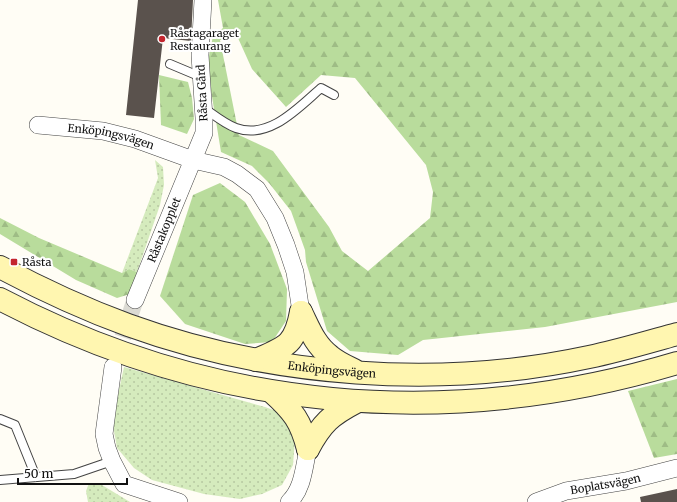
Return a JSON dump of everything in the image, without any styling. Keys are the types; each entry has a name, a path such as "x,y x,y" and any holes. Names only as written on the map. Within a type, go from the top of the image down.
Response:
{"main road":[{"name":"Enköpingsvägen","path":"0,267 54,295 128,326 202,348 256,360 319,369 417,374 472,373 517,369 588,357 677,334"},
{"path":"0,299 28,314 114,351 206,378 272,392 356,402 480,401 538,394 583,387 649,372 677,363"},
{"path":"256,360 285,347 293,339 298,328 301,312"},
{"path":"301,312 312,336 320,348 330,356 357,372"},
{"path":"272,392 297,418 304,433 308,449"},
{"path":"308,449 317,432 326,421 356,402"}],"street":[{"name":"Råsta Gård","path":"192,160 204,133 204,108 201,77 203,0"},
{"name":"Enköpingsvägen","path":"38,125 103,131 135,139 192,160 224,167 237,174 257,189 275,218 295,272 301,312"},
{"name":"Råstakopplet","path":"135,300 192,160"},
{"path":"113,367 104,434 112,461 124,484 179,502"},
{"path":"290,502 300,489 308,449"},
{"name":"Boplatsvägen","path":"536,502 566,491 626,481 677,468"}],"lane":[{"path":"170,64 201,77"},
{"path":"204,108 234,128 245,131 264,130 287,117 321,88 334,95"},
{"path":"0,419 15,425 36,478"},
{"path":"0,480 74,474 112,461"}],"green space":[{"path":"218,0 677,0 677,302 545,327 423,340 398,355 350,351 327,331 306,262 305,250 291,211 269,183 252,166 221,152 207,66 213,36 223,28","holes":["238,38 252,69 286,107 321,75 355,78 426,165 433,192 430,218 368,271 342,251 329,227 273,151 239,135 220,40"]},
{"path":"159,75 188,82 192,98 194,119 187,134 161,125"},
{"path":"155,160 163,167 164,185 160,205 137,272 129,269 122,273 158,178"},
{"path":"220,183 245,202 270,244 287,289 286,321 272,342 245,344 185,324 160,296 193,195"},
{"path":"0,218 39,238 122,273 129,269 137,272 130,294 117,298 76,280 0,234"},
{"path":"124,367 282,413 295,439 293,465 282,485 262,494 240,499 204,494 152,480 134,468 117,448 113,425 114,413"},
{"path":"677,379 677,454 654,458 628,391"},
{"path":"89,483 102,485 130,502 88,502 86,491"}],"building":[{"path":"138,0 193,0 191,41 163,38 154,118 126,115"},
{"path":"677,489 677,502 641,502 640,497"}],"tunnel":[{"path":"115,361 135,300"}],"place":[{"name":"Råstagaraget Restaurang","path":"162,39"},
{"name":"Råsta","path":"14,262"}]}
